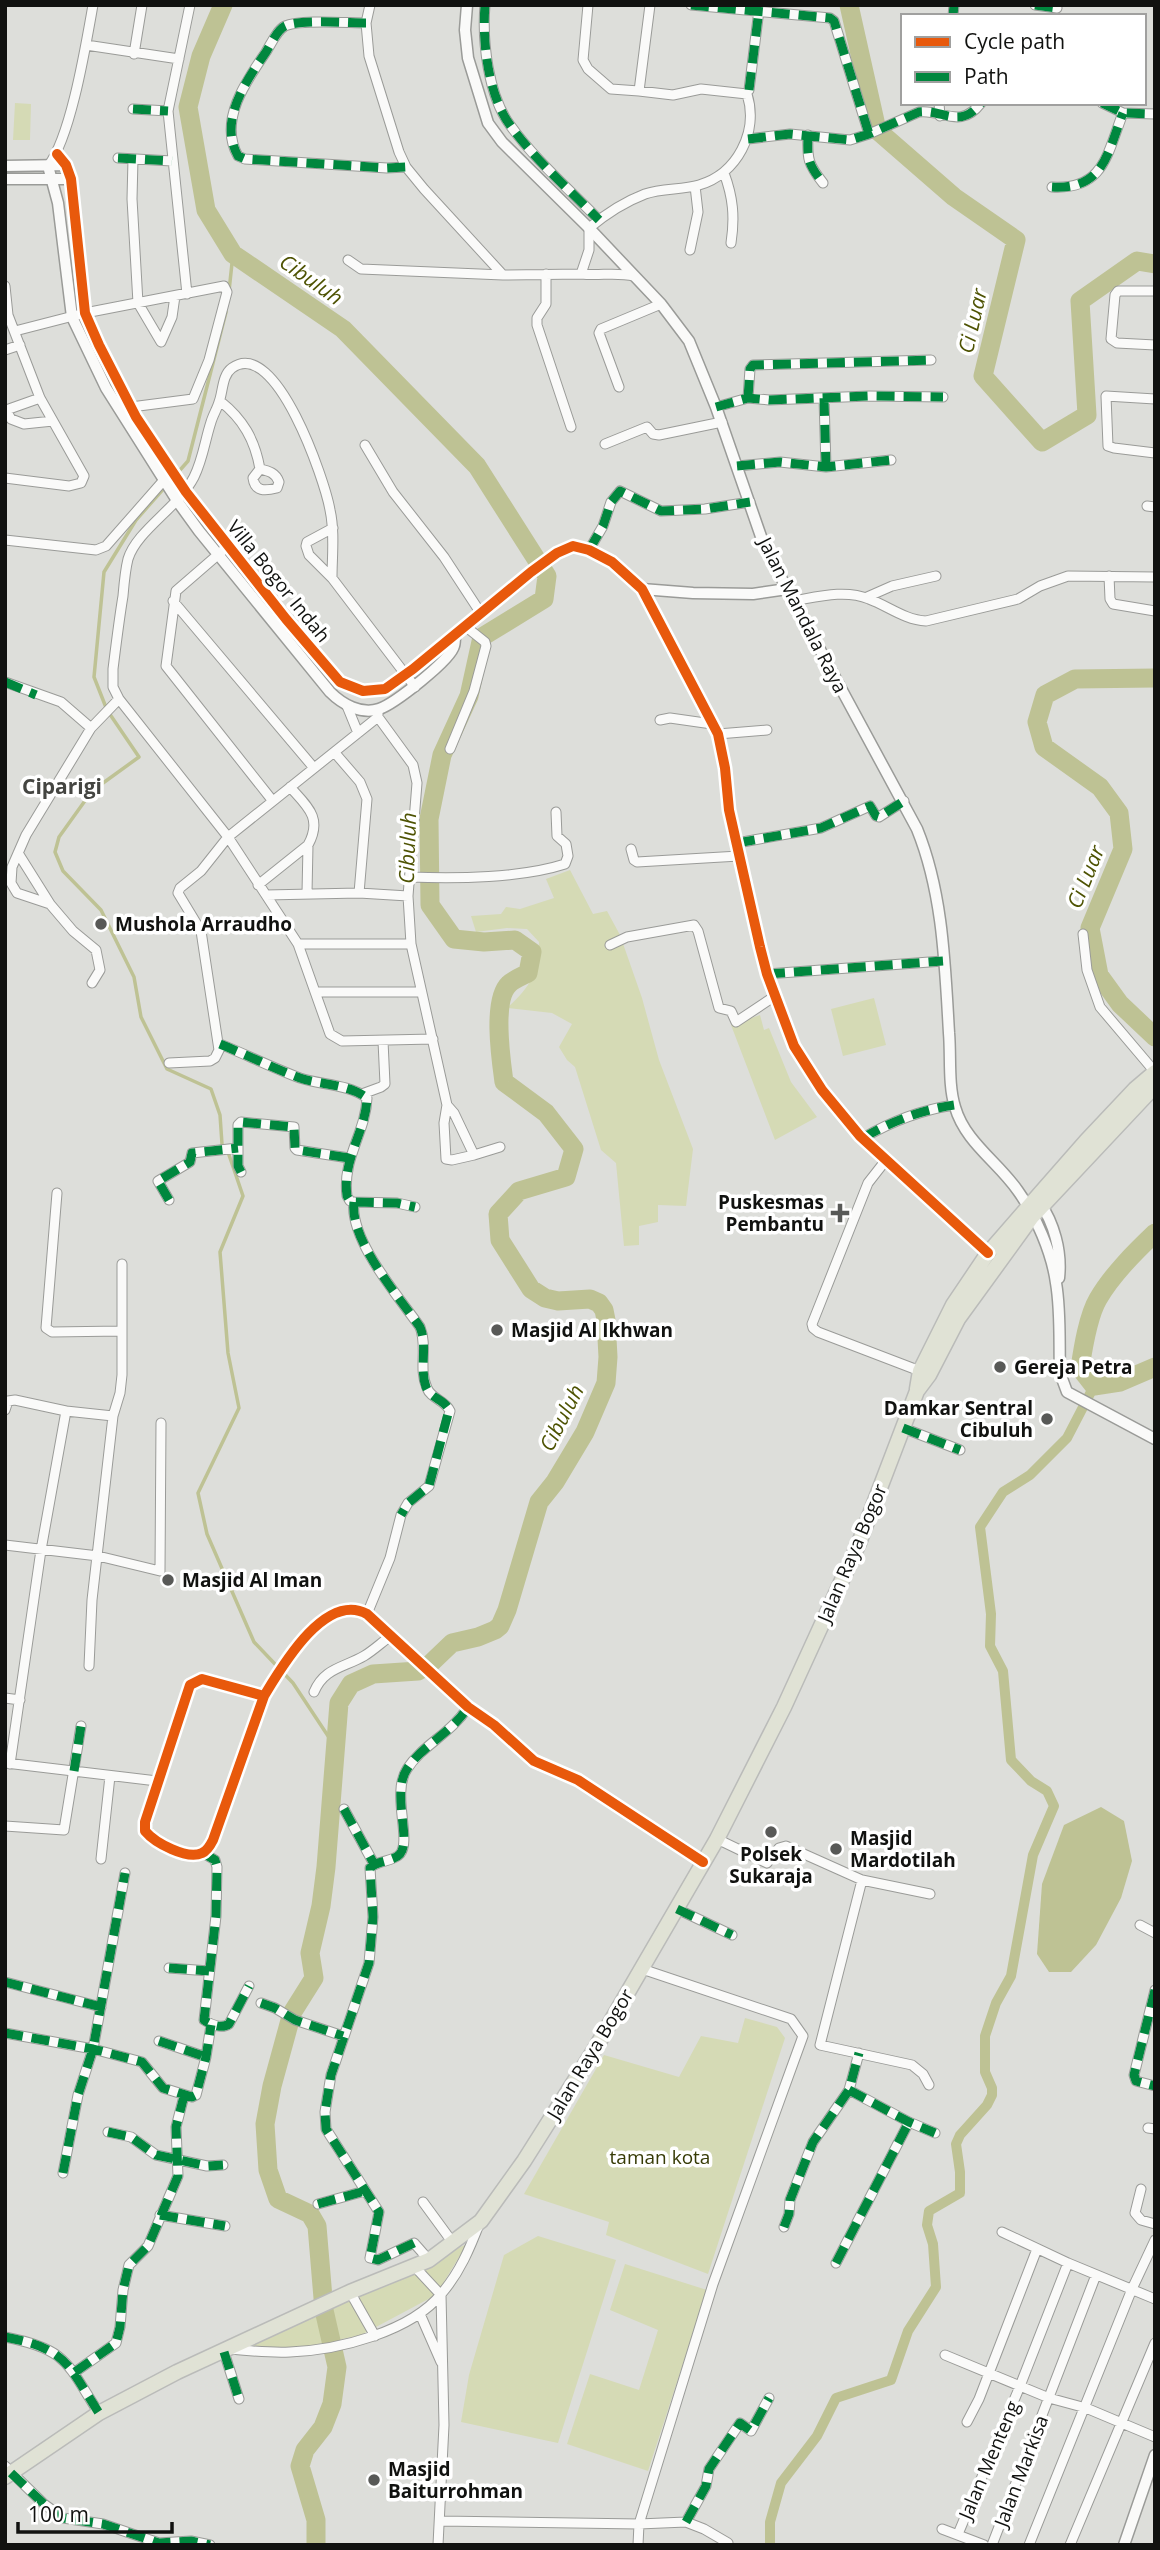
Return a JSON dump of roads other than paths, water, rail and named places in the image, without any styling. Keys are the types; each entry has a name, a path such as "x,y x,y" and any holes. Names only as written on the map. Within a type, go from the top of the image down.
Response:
{"highway":[{"name":"Jalan Raya Bogor","path":"917,1391 929,1375 958,1319 1035,1207 1103,1123 1155,1072"},
{"name":"Jalan Raya Bogor","path":"7,2472 99,2413 177,2372 429,2259 481,2221 524,2161 642,1969 717,1839 810,1652 859,1543 917,1391 920,1371 953,1305 988,1253 1155,1086"}],"street":[{"path":"48,166 58,154 86,45 93,5"},
{"path":"134,54 142,5"},
{"path":"187,294 168,111 190,5"},
{"path":"370,5 366,23 372,68 406,167 503,275"},
{"name":"Jalan Mandala Raya","path":"467,5 465,30 468,58 488,123 502,142 661,304 689,341 722,422 765,548 904,801 926,850 936,896 954,1105 963,1125 977,1144 1035,1207 1058,1281 1060,1373 1067,1392 1155,1439"},
{"path":"485,5 483,29 486,55 494,91 508,123 599,220"},
{"path":"581,274 590,241 589,228 612,210 649,193 711,181 724,173 748,139 747,94 701,89 673,95 611,89 588,69 583,60 588,5"},
{"path":"639,91 650,5"},
{"path":"691,5 797,10 830,18 834,21 871,133"},
{"path":"1035,5 1057,10"},
{"path":"749,90 759,10"},
{"path":"366,23 297,23 282,28 251,74 238,100 231,136 238,156 246,159 406,167"},
{"path":"86,45 179,59"},
{"path":"939,105 940,116"},
{"path":"748,139 790,134 850,139 884,128 919,112 926,111 953,118 970,114 979,105"},
{"path":"1106,105 1123,113 1155,114"},
{"path":"133,109 168,111"},
{"path":"1052,187 1066,188 1085,184 1095,175 1103,163 1123,113"},
{"path":"808,135 807,158 823,183"},
{"path":"58,154 66,165"},
{"path":"118,158 172,161"},
{"path":"133,159 132,199 138,303 161,342 172,317 175,296"},
{"path":"5,166 66,165"},
{"name":"Villa Bogor Indah","path":"66,165 71,179 85,313 131,407 169,467 169,482"},
{"name":"Villa Bogor Indah","path":"48,166 58,202 72,317 106,388 169,482 178,502 218,555 330,692 347,706"},
{"path":"724,173 733,200 731,243"},
{"path":"5,179 71,179"},
{"path":"690,250 698,212 695,186"},
{"path":"348,260 361,269 503,275 598,276 623,273 634,276"},
{"path":"546,274 546,304 537,318 537,325 571,427"},
{"path":"5,286 6,315 15,331 40,398 84,476 80,483 69,486 5,478"},
{"path":"15,331 85,313 224,286 227,292 209,360 194,400 131,407"},
{"path":"1155,290 1118,291 1115,295 1111,338 1117,343 1155,345"},
{"path":"619,387 599,333 601,329 661,304"},
{"path":"5,350 20,345"},
{"path":"748,398 750,369 753,365 931,360"},
{"path":"332,578 332,528 325,489 303,431 288,401 259,366 249,363 230,369 198,466 186,492 137,542 128,560 113,669 116,702 228,837 298,944 330,1034 342,1041 433,1039"},
{"path":"716,407 748,398 769,400 869,396 943,397"},
{"path":"1155,399 1106,396 1108,446 1155,453"},
{"path":"40,398 7,412 11,419 24,424 53,421"},
{"path":"824,398 826,467"},
{"path":"220,401 233,411 246,427 257,453 260,469"},
{"path":"605,444 647,428 653,434 659,435 722,422"},
{"path":"365,445 393,492 444,557 480,612"},
{"path":"737,466 780,462 826,467 891,460"},
{"path":"5,540 96,550 106,546 169,482"},
{"name":"Villa Bogor Indah","path":"169,482 186,492 340,682 353,688 374,691 385,689 554,555 573,547 589,550"},
{"path":"750,502 705,509 662,511 620,491 611,502 603,526 589,550 612,562 642,589 718,734 729,810 767,974 794,1046 808,1070 848,1122 988,1253"},
{"path":"332,528 312,537 306,546 309,555 332,578 415,687"},
{"path":"228,547 180,585 173,601 166,666 272,800"},
{"path":"867,597 892,586 936,576"},
{"path":"793,601 831,595 867,597 915,621 926,621 1018,599 1040,586 1068,576 1155,578"},
{"path":"1109,576 1110,599 1113,604 1155,611"},
{"path":"642,589 753,594 787,589"},
{"path":"173,601 314,768"},
{"path":"450,749 474,691 486,646 465,626"},
{"name":"Villa Bogor Indah","path":"378,714 415,687 454,648 455,635"},
{"path":"5,682 61,702 91,728"},
{"path":"50,904 17,893 11,883 12,867 91,728 116,702"},
{"path":"347,706 378,714 413,765 416,774 416,814 408,896 411,944 447,1105 444,1122 446,1159 452,1160 500,1147"},
{"path":"347,706 358,733"},
{"path":"169,1063 210,1061 215,1058 220,1044 201,931 178,893 180,888 201,872 228,837 335,753 378,714"},
{"path":"660,720 670,718 712,724"},
{"path":"718,734 767,730"},
{"path":"335,753 360,782 367,799 359,893"},
{"path":"290,787 312,813 314,821 308,845 307,893"},
{"path":"737,843 821,828 870,806 879,817 904,801"},
{"path":"410,877 487,876 565,864 568,856 566,844 557,836 556,812"},
{"path":"258,885 308,845"},
{"path":"631,849 637,862 739,856"},
{"path":"18,853 50,904 73,931 96,950 100,970 92,983"},
{"path":"266,895 359,893 408,896"},
{"path":"611,945 627,937 694,925 698,930 719,1009 731,1011 736,1021 775,996"},
{"path":"1083,934 1087,970 1100,1007 1155,1072"},
{"path":"298,944 411,944"},
{"path":"767,974 943,961"},
{"path":"316,992 421,992"},
{"path":"362,1094 384,1084 383,1041"},
{"path":"220,1044 301,1078 362,1094 367,1098 365,1114 349,1158 347,1192 350,1201 397,1203 415,1208"},
{"path":"447,1105 454,1113 474,1155"},
{"path":"863,1138 903,1117 931,1108 954,1105"},
{"path":"241,1172 238,1166 239,1123 294,1127 297,1150 349,1158"},
{"path":"169,1200 158,1181 190,1162 192,1153 238,1148"},
{"path":"886,1160 867,1184 811,1324 818,1332 920,1371"},
{"path":"57,1193 46,1328 52,1332 121,1331"},
{"path":"354,1202 354,1218 368,1250 420,1327 424,1338 423,1366 427,1390 446,1403 450,1411 429,1486 408,1503 401,1515 390,1558 367,1614"},
{"path":"89,1666 92,1600 104,1480 113,1416 120,1393 121,1264"},
{"path":"5,1410 8,1401 15,1400 66,1411 113,1416"},
{"path":"66,1411 8,1763 157,1781"},
{"path":"5,1545 98,1556 160,1571 161,1423"},
{"path":"903,1428 960,1450"},
{"path":"203,1853 213,1840 264,1696 273,1681 309,1631 324,1620 351,1610 367,1614 468,1707 494,1725 534,1761 544,1768 578,1780 703,1861"},
{"path":"314,1692 324,1675 332,1669 367,1654 392,1635"},
{"path":"248,1986 229,2024 211,2025 204,2020 216,1916 215,1860 203,1853 185,1853 155,1841 145,1831 145,1822 190,1685 195,1681 211,1680 264,1696"},
{"path":"5,1698 20,1700"},
{"path":"429,2259 414,2243 378,2260 370,2258 379,2213 326,2129 326,2099 343,2036 369,1963 373,1917 370,1868 374,1864 397,1857 401,1852 403,1821 399,1789 406,1770 458,1722 468,1707"},
{"path":"5,1826 64,1830 81,1726"},
{"path":"101,1859 110,1776"},
{"path":"344,1809 374,1864"},
{"path":"717,1839 767,1863 770,1863 779,1848 786,1846 862,1880 930,1894"},
{"path":"63,2173 78,2095 93,2049 125,1873"},
{"path":"862,1880 820,2042 822,2047 912,2066 923,2074 929,2085"},
{"path":"677,1909 732,1935"},
{"path":"1140,1925 1155,1933"},
{"path":"169,1968 209,1971"},
{"path":"638,2545 639,2524 713,2284 803,2036 792,2019 642,1969"},
{"path":"5,1982 101,2007"},
{"path":"1155,1990 1134,2079 1155,2086"},
{"path":"261,2003 343,2036"},
{"path":"5,2033 93,2049 142,2062 159,2085 184,2096 195,2097 211,2025"},
{"path":"159,2041 206,2057"},
{"path":"784,2227 790,2200 813,2141 849,2090 859,2053"},
{"path":"849,2090 935,2133"},
{"path":"75,2372 116,2343 123,2290 130,2265 148,2246 178,2176 176,2127 184,2096"},
{"path":"836,2263 909,2122"},
{"path":"108,2132 131,2137 156,2155 207,2166 223,2165"},
{"path":"1141,2189 1135,2213 1141,2220 1155,2224"},
{"path":"318,2204 365,2191"},
{"path":"423,2202 453,2242"},
{"path":"160,2215 225,2226"},
{"path":"239,2399 227,2351 313,2350 375,2336 420,2314 441,2295 464,2263 481,2221"},
{"path":"1002,2232 1155,2299"},
{"path":"1029,2545 1132,2289 1155,2240"},
{"path":"967,2423 990,2372 1037,2249"},
{"name":"Jalan Menteng","path":"958,2534 1068,2263"},
{"path":"414,2266 441,2295 444,2424 439,2545"},
{"name":"Jalan Markisa","path":"992,2545 1096,2275"},
{"path":"346,2294 375,2336"},
{"path":"420,2314 443,2367"},
{"path":"5,2337 44,2346 57,2355 75,2372 99,2413"},
{"path":"1070,2545 1155,2343"},
{"path":"945,2355 959,2363 990,2372 1049,2398 1086,2408 1155,2437"},
{"path":"686,2522 706,2486 709,2469 740,2423 751,2431 769,2398"},
{"path":"1124,2545 1155,2455"},
{"path":"7,2472 63,2518 103,2524 159,2543 191,2542 210,2545"},
{"path":"440,2521 639,2524 686,2522 728,2543"},
{"path":"942,2529 984,2545"}],"waterway":[{"name":"Cibuluh","path":"223,5 201,56 188,107 206,210 233,254 343,329 477,466 547,576 544,599 482,637 469,696 442,755 429,819 430,905 454,939 484,942 515,940 532,952 528,973 509,984 501,1003 499,1031 504,1082 546,1113 574,1149 566,1177 519,1191 498,1214 500,1240 531,1289 545,1298 558,1301 590,1299 599,1303 606,1320 608,1357 606,1383 585,1432 555,1482 539,1502 500,1626 478,1637 452,1643 430,1664 418,1671 373,1674 351,1684 339,1703 326,1867 321,1906 310,1953 314,1978 292,2013 272,2086 265,2124 268,2170 278,2199 310,2214 317,2226 324,2310 337,2367 332,2404 323,2427 305,2450 300,2466 316,2520 316,2545"},
{"name":"Ci Luar","path":"849,5 877,130 954,197 1016,240 983,376 1042,442 1087,415 1080,301 1137,261 1155,264"},
{"path":"229,291 233,254"},
{"path":"222,1144 220,1115 211,1089 167,1069 141,1017 134,977 101,910 63,871 55,852 59,837 92,791 139,757 107,710 94,677 104,572 136,520 188,461 226,312"},
{"name":"Ci Luar","path":"1155,678 1075,679 1045,695 1037,722 1044,747 1100,787 1119,813 1123,849 1090,928 1099,975 1120,1004 1155,1037"},
{"path":"228,1152 243,1196 220,1252 228,1353 239,1408 198,1493 207,1534 254,1642 293,1683 334,1745"},
{"name":"Ci Luar","path":"1155,1233 1131,1256 1094,1306 1080,1368 1094,1386 1120,1382 1155,1367"},
{"path":"770,2545 770,2522 781,2483 817,2436 836,2398 891,2380 908,2331 936,2287 933,2244 927,2225 929,2211 960,2193 956,2144 960,2135 987,2105 992,2095 985,2072 985,2036 996,2003 1011,1976 1033,1855 1054,1806 1047,1791 1031,1781 1011,1760 1003,1671 990,1646 991,1614 980,1527 1003,1492 1030,1475 1067,1438 1094,1386"}],"place":[{"name":"Mushola Arraudho","path":"101,924"},
{"name":"Puskesmas Pembantu","path":"840,1213"},
{"name":"Masjid Al Ikhwan","path":"497,1330"},
{"name":"Gereja Petra","path":"1000,1367"},
{"name":"Damkar Sentral Cibuluh","path":"1047,1419"},
{"name":"Masjid Al Iman","path":"168,1580"},
{"name":"Polsek Sukaraja","path":"771,1832"},
{"name":"Masjid Mardotilah","path":"836,1849"},
{"name":"Masjid Baiturrohman","path":"374,2480"}],"district":[{"name":"Ciparigi","path":"62,787"}],"park label":[{"name":"taman kota","path":"660,2157"}]}
